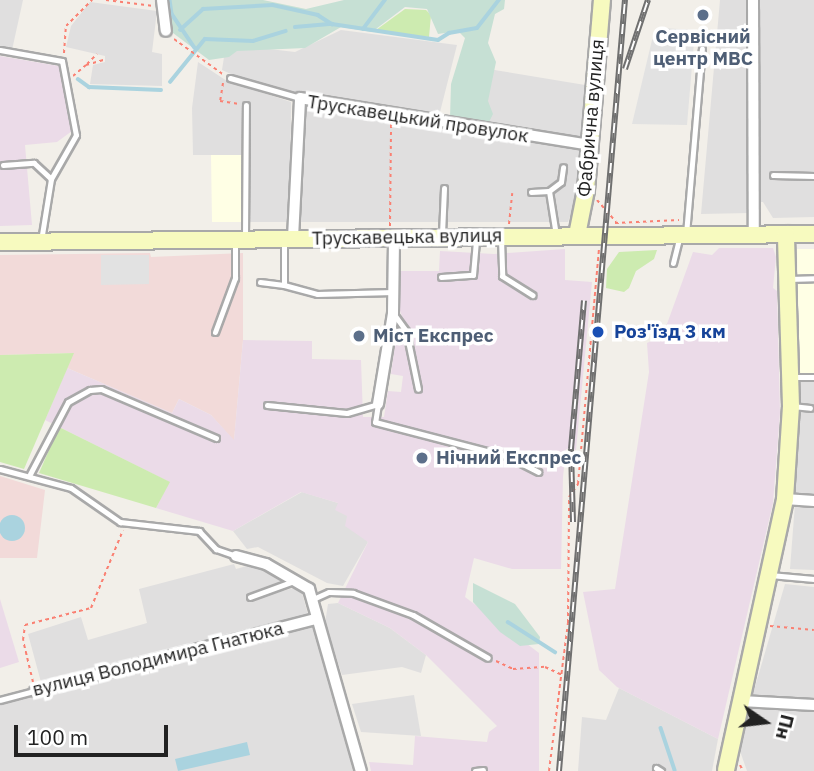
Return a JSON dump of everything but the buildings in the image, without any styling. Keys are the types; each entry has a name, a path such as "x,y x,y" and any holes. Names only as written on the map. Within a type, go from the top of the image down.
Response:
{"main road":[{"name":"Фабрична вулиця","path":"578,235 586,190 602,0"},
{"name":"Трускавецька вулиця","path":"0,242 288,238 392,231 442,236 476,236 505,230 556,235 814,234"},
{"path":"727,771 785,499 791,406 786,234"}],"street":[{"path":"753,0 754,234"},
{"path":"162,4 166,31"},
{"name":"Трускавецький провулок","path":"288,238 300,98 391,116 589,145"},
{"path":"378,404 393,313 392,231"},
{"path":"785,499 814,501"},
{"path":"236,556 297,580 313,599 316,619 361,771"},
{"name":"вулиця Володимира Гнатюка","path":"35,691 316,619"},
{"path":"741,701 814,705"}],"lane":[{"path":"673,263 683,234 702,49"},
{"path":"0,50 62,61 67,81 76,135 51,178 41,241"},
{"path":"227,77 300,98"},
{"path":"215,332 235,278 240,239 246,105"},
{"path":"3,164 34,163 51,178"},
{"path":"531,192 549,191 561,182 563,167"},
{"path":"773,175 814,176"},
{"path":"442,236 444,188"},
{"path":"549,191 556,235"},
{"path":"505,230 502,276 531,295"},
{"path":"441,277 472,275 476,236"},
{"path":"284,285 288,238"},
{"path":"788,279 814,278"},
{"path":"260,282 317,294 394,292"},
{"path":"393,313 405,331 418,389"},
{"path":"791,377 814,377"},
{"path":"30,474 68,402 90,390 101,389 216,438"},
{"path":"267,405 347,413 378,404 375,422 509,457 538,472"},
{"path":"791,406 810,408"},
{"path":"0,469 30,474 83,494 103,513 126,523 199,531 216,549 236,556"},
{"path":"770,575 814,579"},
{"path":"250,597 297,580"},
{"path":"313,599 329,592 353,593 413,615 488,658"},
{"name":"вулиця Володимира Гнатюка","path":"0,700 35,691"},
{"path":"475,771 483,770"}],"path":[{"path":"62,61 66,26 92,0"},
{"path":"106,0 162,4"},
{"path":"166,31 187,50 227,77 220,101 246,105"},
{"path":"67,81 97,54"},
{"path":"86,65 103,60"},
{"path":"391,116 392,231"},
{"path":"586,190 616,222"},
{"path":"505,230 512,193"},
{"path":"549,771 562,675 569,497 578,484 599,244"},
{"path":"35,691 23,640 25,625 91,608 126,523"},
{"path":"767,626 814,630"},
{"path":"488,658 513,669 545,667 562,675"}],"shaded area":[{"path":"0,0 23,0 12,50 0,48"},
{"path":"169,0 263,0 306,9 344,0 505,0 504,9 495,14 488,43 496,62 488,101 493,114 488,124 450,118 451,84 465,38 458,31 438,34 427,9 405,7 372,32 341,27 305,48 237,51 229,57 209,60 173,33"},
{"path":"720,0 814,0 814,217 773,218 763,202 750,202 749,213 701,214"},
{"path":"90,2 157,11 152,52 162,54 162,86 90,84 93,65 105,62 105,56 66,47 71,26"},
{"path":"662,28 695,30 687,125 632,124 652,40"},
{"path":"341,30 457,45 438,120 253,84 222,70 226,44 295,52"},
{"path":"0,56 59,66 72,131 57,142 25,145 32,225 0,226"},
{"path":"198,62 227,81 291,102 290,222 242,222 242,155 193,155 192,108"},
{"path":"476,67 585,85 581,141 466,123"},
{"path":"308,105 580,147 577,196 568,222 299,222 304,107"},
{"path":"211,155 242,155 242,222 212,222"},
{"path":"719,248 773,248 776,257 773,288 777,291 780,413 773,503 718,739 617,687 599,670 583,592 615,589 649,372 647,343 663,335 693,252 712,255"},
{"path":"565,249 565,280 592,282 576,450 566,449 561,569 512,569 474,558 465,597 539,653 539,771 371,771 369,762 413,765 415,736 487,742 489,732 497,726 426,655 390,628 338,603 368,542 345,526 347,516 335,510 338,503 301,492 233,531 156,508 169,482 45,420 67,368 172,413 179,399 211,415 234,440 243,340 312,341 312,359 361,360 363,417 384,417 388,391 401,392 403,376 391,374 397,330 404,322 399,308 399,271 439,271 440,251 494,254"},
{"path":"797,249 814,249 814,382 800,381"},
{"path":"150,253 151,257 243,253 243,340 234,441 211,415 179,399 172,413 67,368 73,353 0,355 0,255"},
{"path":"101,255 149,255 149,284 101,285"},
{"path":"800,381 814,382 814,498 795,493"},
{"path":"0,476 45,490 37,558 0,558"},
{"path":"302,492 338,503 368,542 343,586 327,583 258,547 247,549 233,531"},
{"path":"795,504 814,505 814,570 790,569"},
{"path":"234,564 236,569 250,565 278,577 283,591 300,586 309,618 42,686 28,634 81,617 88,640 147,623 139,589"},
{"path":"473,583 515,604 540,637 539,644 520,646 500,632 473,602"},
{"path":"785,584 814,587 814,700 752,697"},
{"path":"0,599 19,662 0,668"},
{"path":"338,603 390,628 426,655 421,673 402,667 342,675 325,623 328,604"},
{"path":"315,623 353,771 0,771 0,703"},
{"path":"619,688 718,739 712,771 578,771 582,717 606,720"},
{"path":"414,695 421,736 361,732 352,704"},
{"path":"749,706 814,709 814,771 747,771 740,751"}],"green space":[{"path":"405,9 426,10 431,15 429,37 376,30"},
{"path":"657,250 654,259 636,271 629,288 624,292 606,288 607,269 619,252"},
{"path":"74,353 24,469 0,462 0,355"},
{"path":"59,427 170,482 156,508 39,473"}],"water":[{"path":"12,515 21,519 25,528 21,537 12,541 3,537 -1,528 3,519"},
{"path":"247,742 250,755 178,771 175,759"}],"waterway":[{"path":"170,0 172,14 194,47"},
{"path":"363,29 385,0"},
{"path":"295,27 332,24 438,40 449,33 477,28 499,0"},
{"path":"180,30 203,9 273,5 318,15 332,24"},
{"path":"170,82 205,39 253,41 285,31"},
{"path":"78,79 89,87 161,90"},
{"path":"508,622 555,652"},
{"path":"661,728 675,770"}],"railway":[{"path":"559,771 625,0"},
{"path":"625,69 648,0"},
{"path":"573,522 571,449 584,301"}],"place":[{"name":"Сервісний центр МВС","path":"703,15"},
{"name":"Роз'їзд 3 км","path":"598,332"},
{"name":"Міст Експрес","path":"359,336"},
{"name":"Нічний Експрес","path":"422,458"}]}
